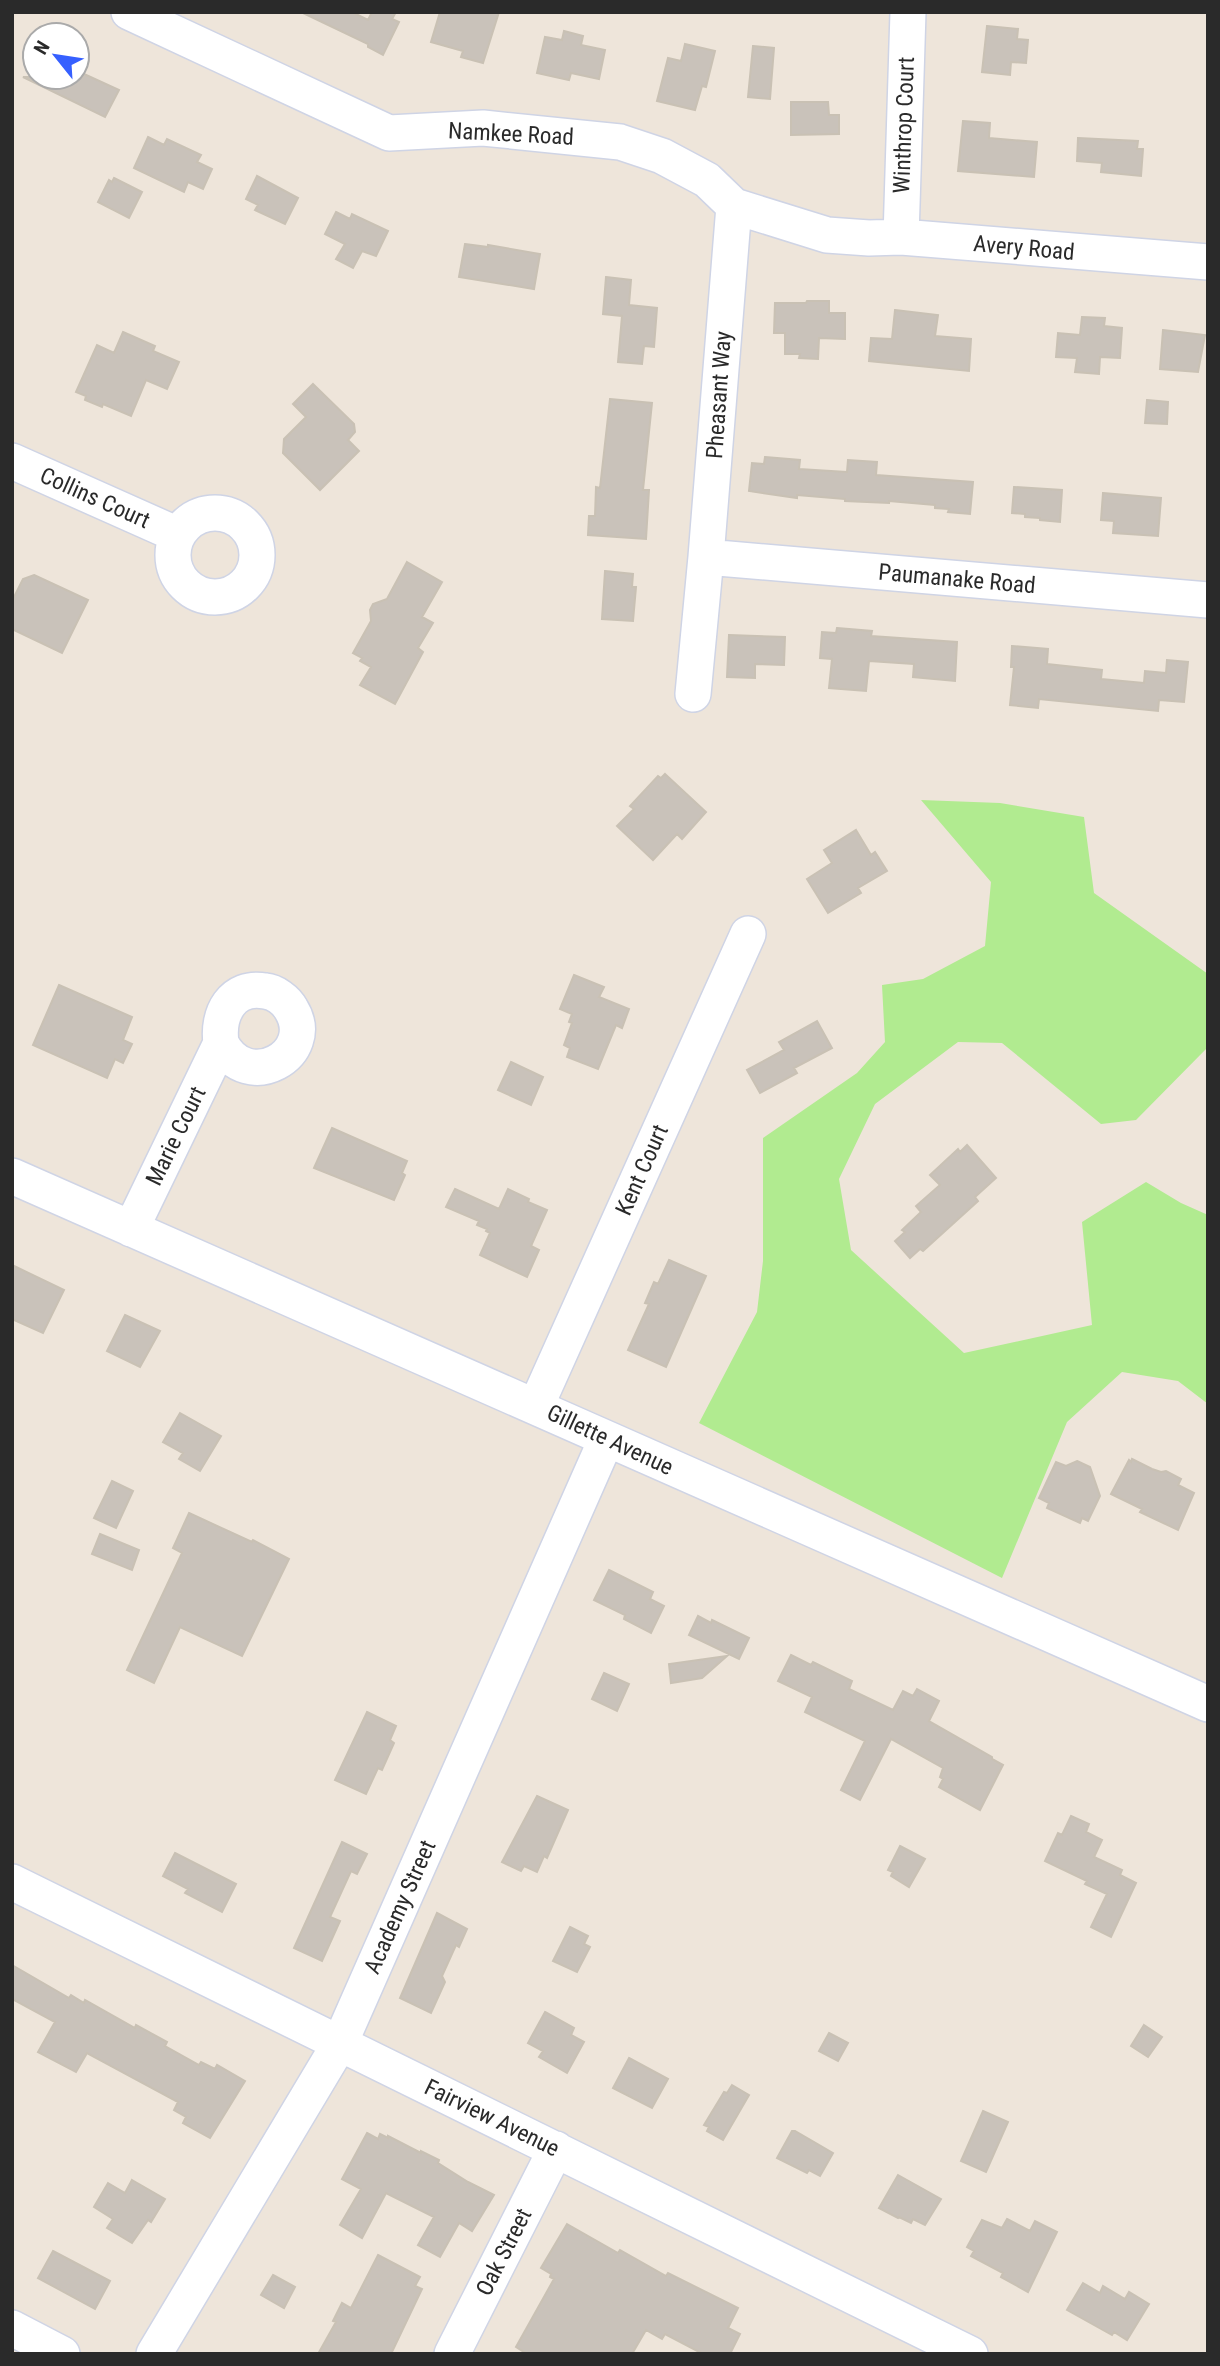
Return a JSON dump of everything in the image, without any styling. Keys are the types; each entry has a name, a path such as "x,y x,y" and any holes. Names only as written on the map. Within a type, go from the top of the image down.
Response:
{"street":[{"name":"Namkee Road","path":"129,12 389,133 483,128 620,142 662,156 707,180 734,206"},
{"name":"Winthrop Court","path":"901,237 908,12"},
{"name":"Avery Road","path":"734,206 827,235 901,237 1208,262"},
{"name":"Pheasant Way","path":"693,694 734,206"},
{"name":"Collins Court","path":"12,461 178,535"},
{"name":"Paumanake Road","path":"706,557 1208,600"},
{"name":"Kent Court","path":"536,1406 748,934"},
{"name":"Marie Court","path":"131,1229 221,1043"},
{"name":"Gillette Avenue","path":"12,1176 1208,1704"},
{"name":"Academy Street","path":"154,2354 340,2043 606,1440"},
{"name":"Fairview Avenue","path":"12,1882 970,2354"},
{"name":"Oak Street","path":"453,2354 556,2149"},
{"path":"12,2328 62,2354"}],"green space":[{"path":"921,800 1000,803 1084,817 1094,893 1208,974 1208,1047 1136,1120 1101,1124 1002,1043 958,1042 875,1104 839,1179 851,1250 964,1353 1092,1325 1082,1222 1146,1182 1208,1215 1208,1404 1178,1381 1122,1372 1067,1422 1002,1578 699,1423 757,1312 763,1261 763,1138 857,1073 885,1042 882,985 923,979 985,946 991,882"}],"building":[{"path":"301,12 352,12 368,20 372,12 396,12 392,19 399,22 383,55 368,47 368,44"},
{"path":"440,12 499,12 483,63 461,57 463,51 431,42"},
{"path":"987,26 1018,29 1017,39 1028,40 1026,63 1011,62 1010,75 982,72"},
{"path":"564,31 583,36 581,45 605,50 599,79 571,73 569,80 537,73 545,37 562,40"},
{"path":"685,44 715,51 706,87 702,86 695,110 657,101 668,58 681,61"},
{"path":"753,46 774,48 770,99 748,97"},
{"path":"91,77 119,90 105,117 52,91 91,91"},
{"path":"791,102 828,102 829,115 839,115 839,134 791,135"},
{"path":"963,121 990,123 989,138 1037,142 1034,177 958,171"},
{"path":"148,137 164,145 167,139 201,155 197,162 212,169 203,189 188,182 184,192 134,168"},
{"path":"1078,138 1138,141 1137,149 1143,149 1141,176 1101,172 1102,163 1077,161"},
{"path":"257,176 298,198 285,224 255,210 258,205 246,199"},
{"path":"114,178 142,192 129,218 98,202 109,180 112,182"},
{"path":"336,212 350,219 352,214 388,231 376,256 362,251 353,268 336,259 345,244 325,234"},
{"path":"465,244 540,254 534,289 459,277"},
{"path":"606,277 631,280 629,305 657,308 654,347 644,346 642,364 618,362 622,316 603,314"},
{"path":"829,301 829,313 845,313 845,339 819,338 818,359 799,358 800,354 785,354 785,333 774,333 775,303"},
{"path":"895,310 938,315 935,336 971,339 969,371 869,361 871,338 892,339"},
{"path":"1082,317 1105,318 1104,326 1122,328 1120,358 1100,357 1099,374 1075,372 1077,358 1056,357 1058,333 1080,335"},
{"path":"1163,330 1205,335 1198,372 1160,369"},
{"path":"123,332 155,346 153,351 179,362 167,389 146,380 131,416 103,404 102,407 85,400 86,396 76,392 97,345 114,353"},
{"path":"313,384 354,424 355,432 348,440 359,451 320,490 283,453 284,439 306,417 293,404"},
{"path":"610,399 652,403 643,490 649,490 646,539 588,535 589,516 595,516 596,487 600,488"},
{"path":"1147,400 1168,402 1167,424 1145,423"},
{"path":"765,457 800,460 799,469 847,472 848,460 877,462 876,475 973,482 970,514 948,512 949,509 935,508 935,505 845,501 797,495 797,498 749,491 752,463 764,464"},
{"path":"1014,487 1062,490 1060,522 1012,513"},
{"path":"1103,493 1161,498 1158,536 1113,533 1114,521 1101,520"},
{"path":"407,562 442,582 422,617 433,623 418,648 423,652 395,704 360,685 371,667 353,653 371,621 370,610 373,604 387,599"},
{"path":"605,571 633,574 632,587 636,587 633,621 602,619"},
{"path":"34,575 88,600 62,653 12,629 12,601 23,579"},
{"path":"837,628 872,631 871,636 957,642 955,681 913,677 914,664 869,661 866,691 829,688 832,659 820,658 822,632 836,633"},
{"path":"729,635 785,637 784,665 755,664 755,678 727,677"},
{"path":"1012,646 1048,649 1047,664 1102,670 1101,679 1144,683 1145,671 1166,673 1167,660 1188,662 1184,702 1159,700 1158,711 1039,699 1038,708 1010,705 1014,667 1011,667"},
{"path":"665,774 706,812 682,839 677,834 653,860 617,826 634,809 630,806 658,776 661,778"},
{"path":"856,830 871,855 875,852 887,871 858,888 861,893 828,913 807,879 832,863 824,850"},
{"path":"574,975 604,987 599,997 629,1009 622,1028 616,1025 598,1069 567,1057 570,1048 564,1045 572,1023 569,1022 572,1014 560,1009"},
{"path":"59,985 132,1017 123,1040 132,1044 123,1063 115,1059 107,1078 33,1045"},
{"path":"817,1021 832,1048 794,1068 797,1073 760,1093 747,1070 784,1050 779,1042"},
{"path":"511,1062 543,1077 531,1105 498,1090"},
{"path":"332,1128 407,1161 402,1173 405,1175 394,1200 314,1168"},
{"path":"967,1145 996,1178 975,1197 978,1201 923,1251 920,1249 910,1258 895,1241 905,1232 902,1230 921,1212 916,1206 940,1185 930,1175 958,1149 960,1152"},
{"path":"455,1189 499,1209 508,1189 547,1210 531,1246 539,1250 527,1277 480,1255 490,1233 477,1225 479,1221 446,1207"},
{"path":"669,1260 706,1276 666,1367 628,1350 649,1304 645,1303 654,1282 658,1284"},
{"path":"12,1265 64,1290 43,1333 12,1319"},
{"path":"125,1315 160,1331 140,1367 107,1351"},
{"path":"180,1413 221,1436 200,1471 179,1459 183,1453 163,1442"},
{"path":"1132,1459 1181,1479 1178,1485 1194,1493 1178,1530 1140,1512 1142,1509 1111,1494"},
{"path":"1077,1461 1090,1467 1100,1496 1088,1521 1082,1518 1080,1523 1047,1508 1049,1503 1039,1498 1056,1462 1066,1466"},
{"path":"112,1481 133,1491 116,1528 94,1518"},
{"path":"189,1513 252,1542 253,1540 289,1559 242,1656 180,1627 154,1683 127,1670 182,1553 173,1548"},
{"path":"100,1534 139,1550 132,1570 92,1554"},
{"path":"609,1570 653,1592 650,1599 664,1606 651,1633 624,1619 625,1615 594,1600"},
{"path":"698,1616 749,1638 739,1659 689,1635"},
{"path":"791,1655 811,1665 813,1662 852,1681 849,1689 893,1710 903,1691 913,1696 917,1689 939,1701 929,1721 1003,1765 980,1810 939,1787 943,1779 940,1777 943,1768 891,1739 860,1800 841,1790 865,1741 805,1712 812,1697 778,1681"},
{"path":"727,1656 702,1678 671,1683 669,1664"},
{"path":"604,1673 629,1684 617,1711 592,1699"},
{"path":"367,1712 396,1726 390,1740 394,1743 382,1770 378,1768 366,1794 335,1780"},
{"path":"537,1796 568,1810 547,1858 544,1856 537,1872 524,1866 521,1871 502,1862"},
{"path":"1071,1816 1089,1824 1086,1832 1102,1840 1094,1857 1122,1870 1120,1875 1136,1883 1111,1937 1091,1927 1107,1894 1045,1861 1058,1833 1062,1835"},
{"path":"342,1842 367,1854 357,1874 351,1871 330,1917 340,1921 322,1961 294,1948"},
{"path":"900,1846 925,1859 909,1887 891,1876 893,1872 888,1870"},
{"path":"175,1853 236,1884 222,1912 185,1893 188,1889 163,1876"},
{"path":"437,1913 467,1929 459,1947 456,1945 442,1976 445,1982 431,2013 400,1998"},
{"path":"570,1927 588,1936 584,1944 590,1947 577,1972 553,1961"},
{"path":"12,1965 69,1998 71,1995 84,2003 85,2000 135,2028 136,2025 167,2042 165,2046 199,2065 201,2062 215,2069 217,2065 245,2081 210,2138 183,2123 186,2117 174,2110 178,2102 87,2053 76,2072 38,2052 55,2022 12,1999"},
{"path":"545,2012 574,2028 571,2035 584,2042 567,2073 539,2057 543,2051 528,2043"},
{"path":"1144,2025 1162,2037 1148,2057 1131,2046"},
{"path":"829,2033 848,2043 838,2061 819,2051"},
{"path":"629,2058 668,2079 652,2108 613,2088"},
{"path":"732,2085 749,2095 723,2140 707,2131 709,2127 704,2125 724,2092 727,2093"},
{"path":"983,2111 1008,2122 986,2172 961,2161"},
{"path":"792,2131 833,2153 820,2176 809,2170 807,2173 777,2158"},
{"path":"367,2133 378,2139 380,2134 388,2136 421,2151 439,2160 438,2163 468,2182 494,2195 472,2231 459,2223 440,2257 418,2245 434,2217 386,2193 362,2238 340,2225 361,2189 342,2179"},
{"path":"898,2175 941,2199 925,2225 913,2219 911,2223 879,2208"},
{"path":"132,2180 165,2199 151,2222 148,2220 132,2243 107,2228 113,2219 94,2207 108,2183 125,2193"},
{"path":"1007,2219 1030,2231 1035,2221 1057,2232 1028,2292 1001,2277 1003,2273 971,2256 974,2251 967,2247 982,2220 1002,2228"},
{"path":"567,2224 618,2253 620,2250 666,2276 668,2273 738,2308 728,2328 740,2334 730,2354 703,2354 665,2334 662,2339 646,2330 632,2354 527,2354 516,2347 554,2279 541,2268"},
{"path":"53,2251 110,2281 95,2309 38,2278"},
{"path":"378,2255 420,2277 415,2286 422,2289 391,2354 318,2354 336,2322 333,2321 342,2303 351,2308"},
{"path":"273,2275 295,2287 284,2308 261,2295"},
{"path":"1083,2283 1100,2293 1103,2286 1125,2299 1129,2292 1149,2304 1127,2340 1114,2332 1112,2335 1067,2310"}]}
